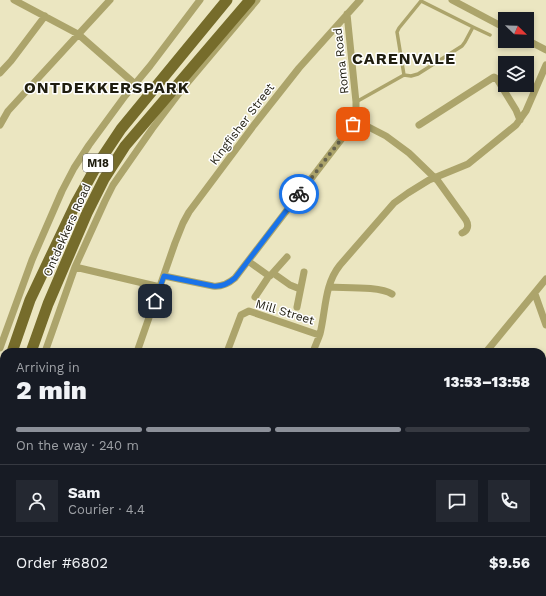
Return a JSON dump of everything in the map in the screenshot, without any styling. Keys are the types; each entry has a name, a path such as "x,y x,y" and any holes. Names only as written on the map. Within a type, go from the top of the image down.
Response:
{"main road":[{"name":"Ontdekkers Road","path":"13,348 30,300 76,203 97,165 122,130 227,0"},
{"name":"Ontdekkers Road","path":"32,348 48,304 87,213 104,179 125,146 250,0"}],"street":[{"path":"14,0 78,34 135,84"},
{"path":"0,125 8,111 110,0"},
{"name":"Ontdekkers Road","path":"0,348 32,260 62,191 74,168 124,96 150,66 200,0"},
{"name":"Ontdekkers Road","path":"46,348 75,267 110,191 130,160 183,88 258,0"},
{"name":"Kingfisher Street","path":"138,348 175,243 189,212 284,86 360,0"},
{"path":"452,0 498,24"},
{"name":"Roma Road","path":"347,14 356,102 355,120"},
{"path":"0,73 45,16"},
{"path":"534,44 546,50"},
{"path":"315,348 320,335 329,287 337,269 389,208 408,192 434,178 468,164 520,120 526,111 546,65"},
{"path":"419,125 494,77 497,79 516,110 520,120"},
{"path":"164,276 219,287 229,283 235,278 355,120 399,144 434,178 466,220 467,228 462,233"},
{"path":"255,297 287,256"},
{"path":"248,261 271,275 300,289"},
{"path":"75,267 160,287"},
{"path":"297,307 304,272"},
{"path":"489,348 546,280"},
{"path":"329,287 379,290 392,294"},
{"path":"535,294 546,325"},
{"name":"Mill Street","path":"228,348 239,319 244,313 249,311 320,335"}],"lane":[{"path":"404,75 397,32 420,0 490,35"},
{"path":"356,102 404,75 410,76 418,74 462,46 473,27"}],"way so far":[{"path":"299,194 353,124"}],"district":[{"name":"CARENVALE","path":"404,58"},
{"name":"ONTDEKKERSPARK","path":"107,87"}],"route":[{"path":"155,301 164,276 219,287 229,283 235,278 299,194"}]}
